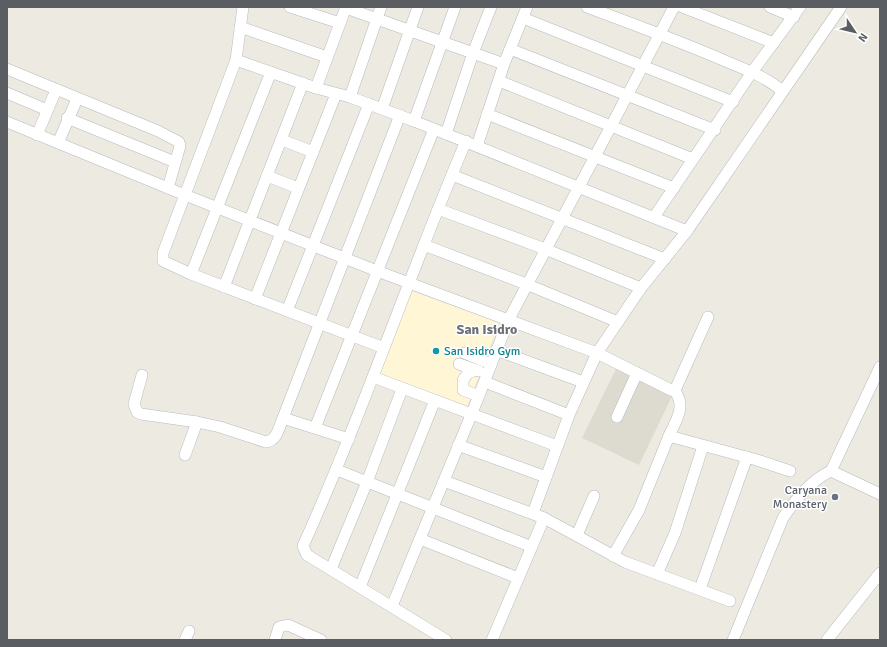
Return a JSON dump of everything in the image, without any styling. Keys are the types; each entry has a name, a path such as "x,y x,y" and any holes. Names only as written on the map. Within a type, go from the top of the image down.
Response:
{"street":[{"path":"243,7 236,60 162,257 166,263 191,274 384,348"},
{"path":"290,7 340,23"},
{"path":"316,88 346,7 504,64"},
{"path":"350,97 381,7"},
{"path":"382,109 418,7"},
{"path":"414,120 455,7"},
{"path":"446,134 473,53 491,7"},
{"path":"477,146 504,64 527,7"},
{"path":"587,7 752,72 771,82 782,91"},
{"path":"392,606 479,396 509,319 526,284 674,7"},
{"path":"682,7 774,43"},
{"path":"770,7 794,17"},
{"path":"654,217 715,130 752,72 800,7"},
{"path":"533,513 569,414 597,353 640,288 687,231 841,7"},
{"path":"522,18 643,64 733,102"},
{"path":"240,27 327,57"},
{"path":"510,49 715,130"},
{"path":"236,60 316,88 350,97 414,120 687,231"},
{"path":"7,69 158,131 179,142 180,144 168,188"},
{"path":"191,274 271,72"},
{"path":"499,81 693,160"},
{"path":"224,286 303,83"},
{"path":"37,134 46,110 56,90"},
{"path":"7,93 46,110"},
{"path":"255,299 336,94"},
{"path":"58,143 67,118 77,99"},
{"path":"287,311 369,104"},
{"path":"487,114 674,188"},
{"path":"142,375 134,404 137,412 156,417 197,422 220,427 266,442 273,440 276,436 400,115"},
{"path":"67,118 175,162"},
{"path":"7,122 186,196 377,271 597,353 674,390 679,396 681,408 639,510 613,556"},
{"path":"315,428 434,129"},
{"path":"282,140 313,152"},
{"path":"446,640 307,554 303,546 337,470 408,283 466,141"},
{"path":"452,175 665,259"},
{"path":"267,176 298,188"},
{"path":"438,209 545,249 640,288"},
{"path":"424,245 526,284 618,322"},
{"path":"674,390 708,317"},
{"path":"496,350 583,382"},
{"path":"471,362 468,373 463,380 463,390 479,396"},
{"path":"459,364 471,362 488,373 569,414"},
{"path":"733,640 783,518 814,481 831,471 880,367"},
{"path":"617,417 637,373"},
{"path":"373,377 557,446"},
{"path":"331,569 367,482 402,389"},
{"path":"360,587 435,400"},
{"path":"283,418 349,439"},
{"path":"184,455 197,422"},
{"path":"670,436 747,457 790,471"},
{"path":"458,445 546,477"},
{"path":"657,574 679,521 703,446"},
{"path":"700,589 747,457"},
{"path":"337,470 397,495 532,547"},
{"path":"831,471 880,494"},
{"path":"444,481 533,513 577,535 613,556 730,601"},
{"path":"577,535 594,496"},
{"path":"492,640 544,518"},
{"path":"420,539 518,578"},
{"path":"827,640 880,573"},
{"path":"275,640 280,627 288,625 321,640"}],"shaded area":[{"path":"409,290 499,323 466,409 377,375"},
{"path":"618,365 674,392 639,465 582,438"}],"place":[{"name":"San Isidro Gym","path":"436,351"},
{"name":"Caryana Monastery","path":"835,497"}],"district":[{"name":"San Isidro","path":"487,329"}]}
